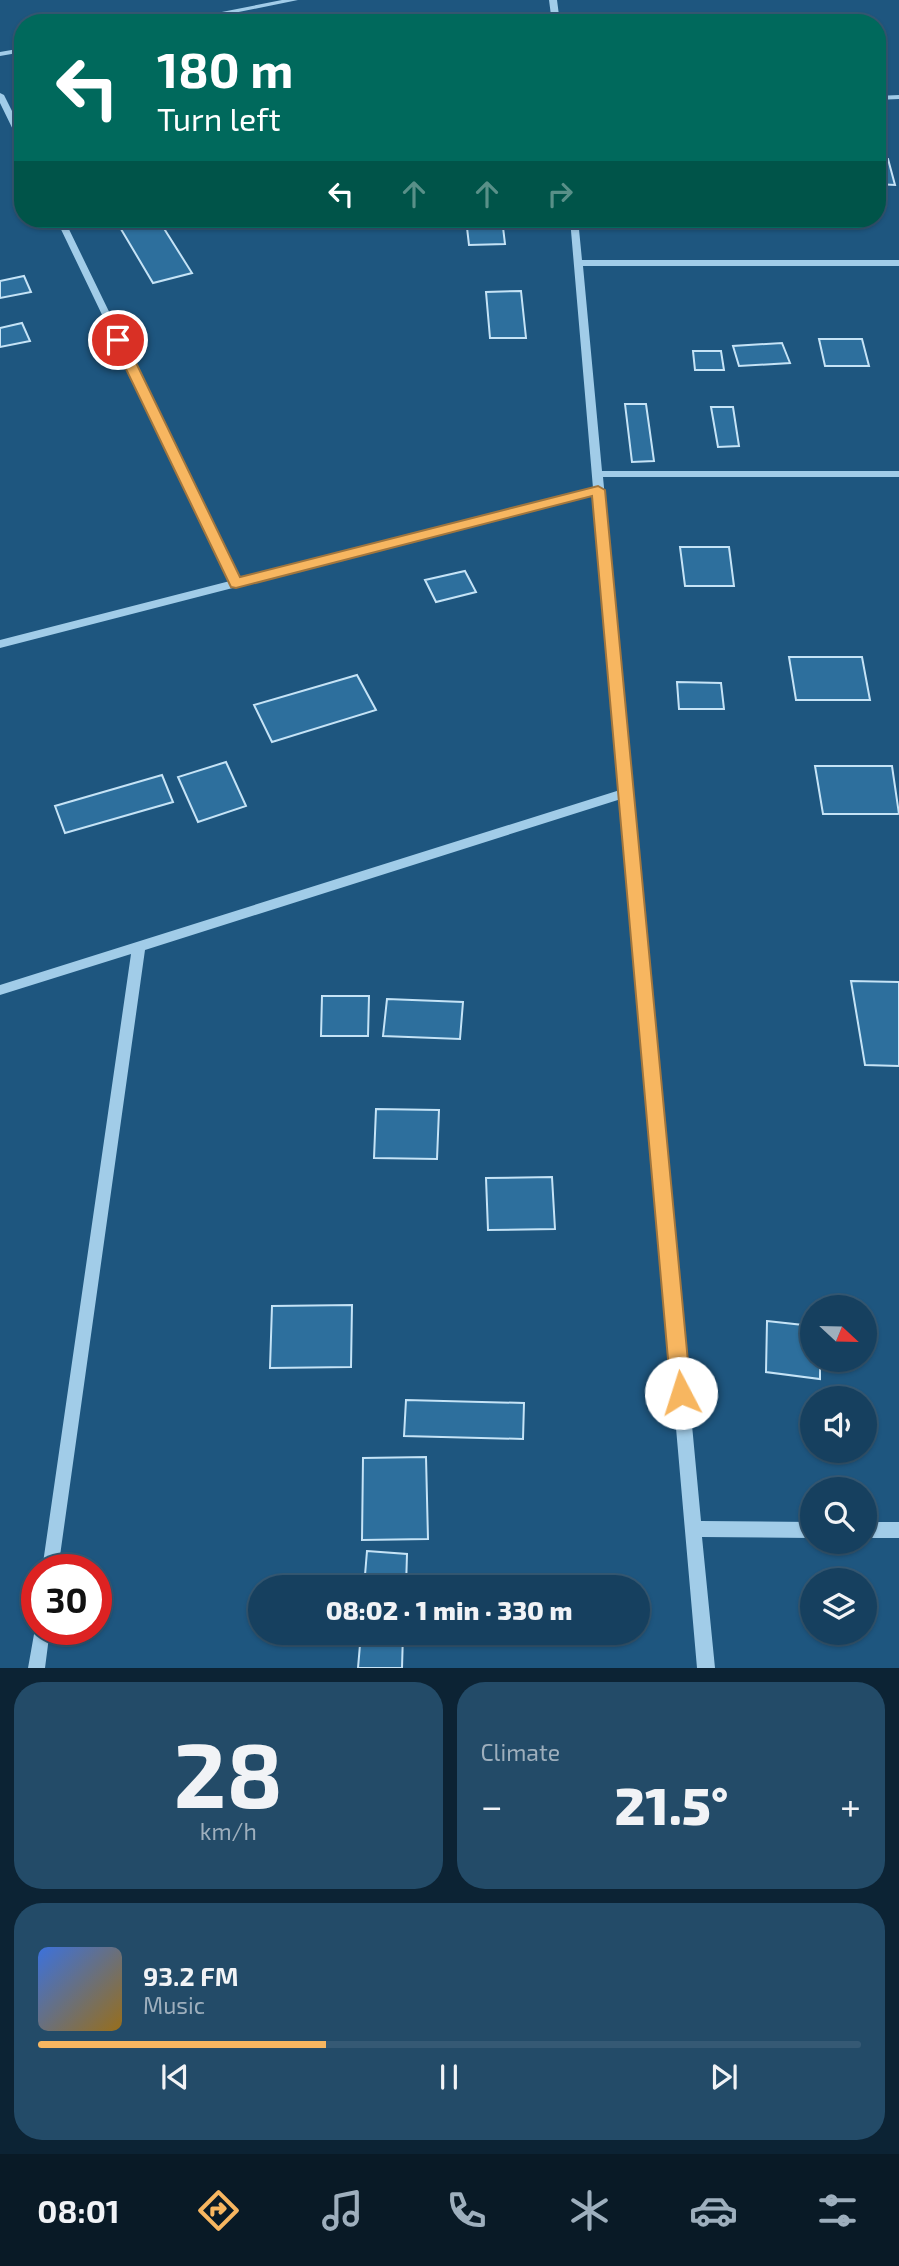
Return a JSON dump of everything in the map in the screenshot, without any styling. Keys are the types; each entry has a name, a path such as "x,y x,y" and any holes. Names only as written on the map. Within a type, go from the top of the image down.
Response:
{"street":[{"path":"231,0 238,10"},
{"path":"217,14 294,0"},
{"path":"0,95 14,124"},
{"path":"64,228 236,583"},
{"path":"575,228 706,1668"},
{"path":"578,263 899,263"},
{"path":"597,474 899,474"},
{"path":"0,644 598,490"},
{"path":"0,990 626,793"},
{"path":"52,1554 139,946"},
{"path":"693,1529 800,1530"},
{"path":"877,1530 899,1530"},
{"path":"36,1668 40,1645"}],"building":[{"path":"886,159 888,159 895,185 886,184"},
{"path":"120,228 164,228 192,273 153,283"},
{"path":"467,228 503,228 505,244 469,245"},
{"path":"24,276 31,292 0,298 0,281"},
{"path":"521,291 526,338 490,338 486,292"},
{"path":"22,323 30,341 0,347 0,328"},
{"path":"819,339 862,339 869,366 825,366"},
{"path":"782,343 790,363 739,366 733,346"},
{"path":"693,351 721,351 724,370 695,370"},
{"path":"625,404 646,404 654,461 632,462"},
{"path":"711,407 733,407 739,446 718,447"},
{"path":"680,547 729,547 734,586 685,586"},
{"path":"465,571 476,592 436,602 425,580"},
{"path":"789,657 862,657 870,700 796,700"},
{"path":"357,675 376,710 272,742 254,705"},
{"path":"677,682 721,683 724,709 679,709"},
{"path":"226,762 246,806 198,822 178,777"},
{"path":"815,766 892,766 899,814 823,814"},
{"path":"162,775 173,802 65,833 55,806"},
{"path":"851,981 899,982 899,1066 865,1065"},
{"path":"322,996 369,996 368,1036 321,1036"},
{"path":"387,999 463,1002 460,1039 383,1036"},
{"path":"376,1109 439,1110 437,1159 374,1158"},
{"path":"552,1177 555,1229 488,1230 486,1178"},
{"path":"352,1305 351,1367 270,1368 272,1306"},
{"path":"767,1321 800,1325 800,1372 820,1372 820,1379 766,1372"},
{"path":"406,1400 524,1403 523,1439 404,1436"},
{"path":"426,1457 428,1539 362,1540 363,1458"},
{"path":"367,1551 407,1554 406,1575 365,1575"},
{"path":"360,1645 403,1645 402,1668 358,1668"}],"route":[{"path":"118,340 236,583 598,490 681,1393"}]}
